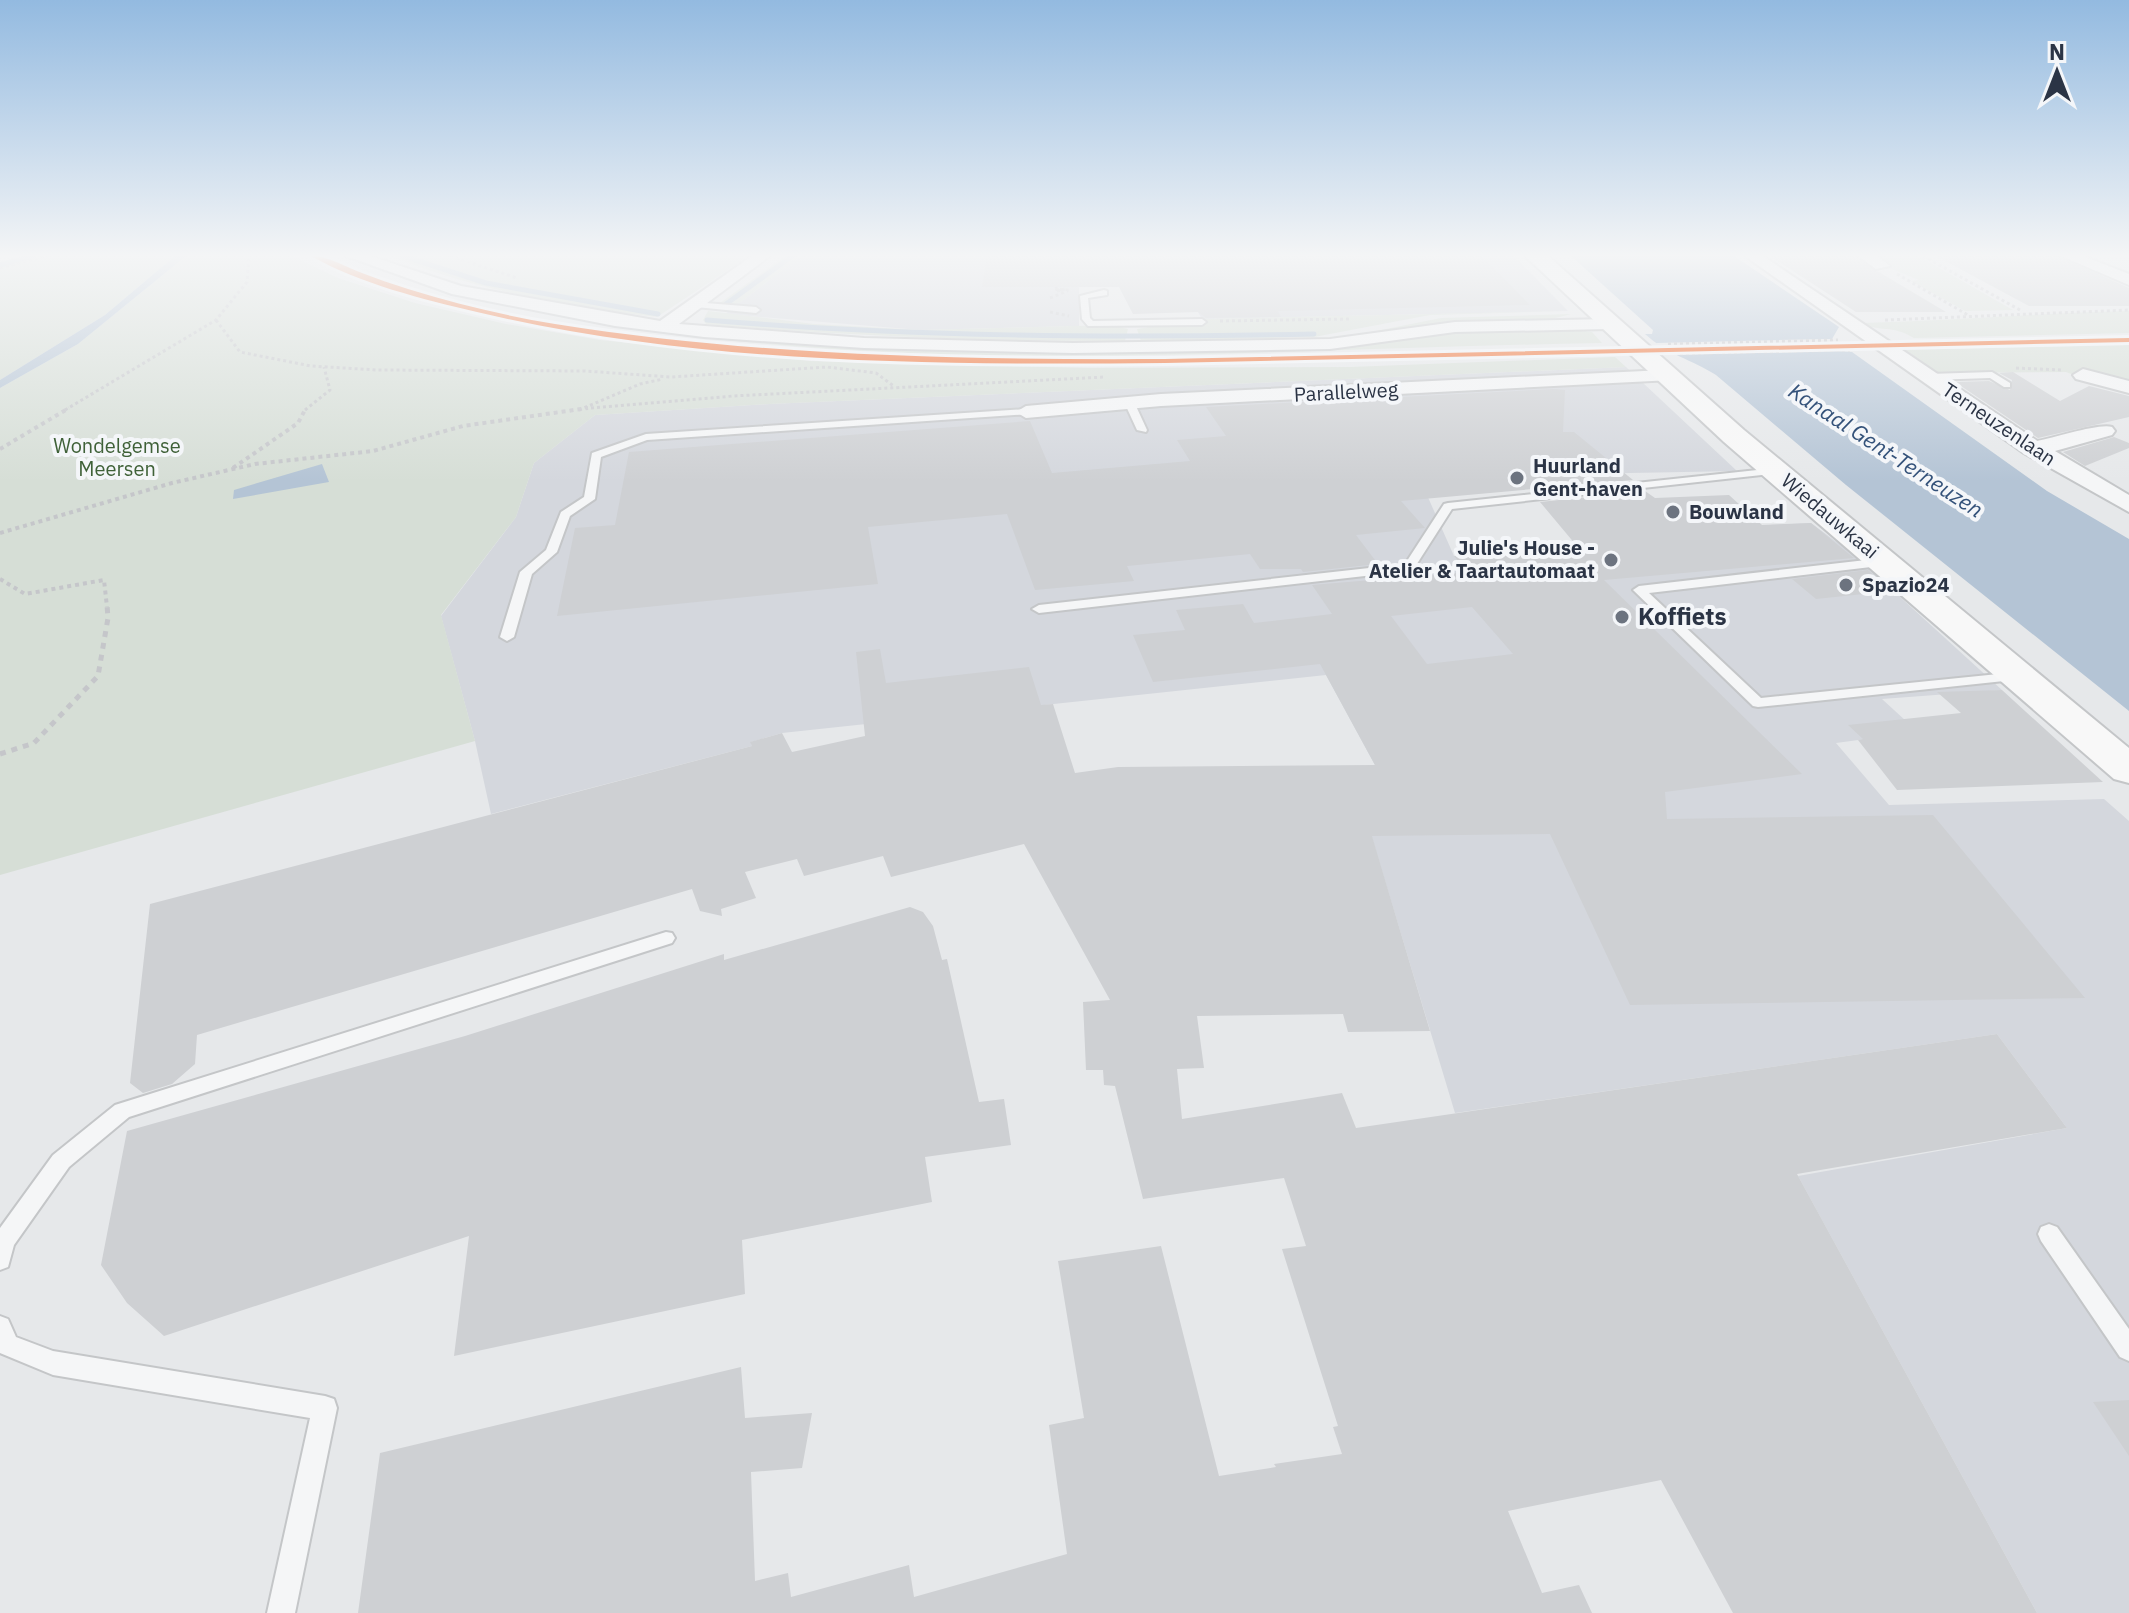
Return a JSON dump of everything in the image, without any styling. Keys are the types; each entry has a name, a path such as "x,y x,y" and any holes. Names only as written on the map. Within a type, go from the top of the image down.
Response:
{"main road":[{"name":"Wiedauwkaai","path":"1620,331 1658,357 1776,471 2129,770"}],"street":[{"path":"789,331 895,345 1133,336 1330,344 1424,331"},
{"name":"Terneuzenlaan","path":"1863,331 2032,448 2127,502"},
{"name":"Parallelweg","path":"1026,412 1658,357"},
{"path":"2083,375 2129,387"},
{"path":"2032,448 2069,443 2105,431"}],"lane":[{"path":"1116,331 1133,336 1156,331"},
{"path":"1929,377 1992,375 2007,385"},
{"path":"1130,404 1142,430"},
{"path":"507,637 526,572 551,552 565,514 589,499 596,455 646,437 1026,412"},
{"path":"1039,609 1409,567 1448,506 1776,471"},
{"path":"1885,562 1639,590 1758,703 2019,676"},
{"path":"0,1260 3,1242 61,1161 122,1111 666,938"},
{"path":"2049,1234 2129,1349"},
{"path":"0,1327 8,1345 53,1363 325,1408 281,1613"}],"path":[{"path":"0,449 44,420 169,353 200,331"},
{"path":"224,331 240,352 324,367 585,371 671,377 827,367 876,373 895,387"},
{"path":"1658,357 1824,340"},
{"path":"1658,357 1838,350"},
{"path":"229,470 298,423 307,405 330,390 324,367"},
{"path":"586,409 640,384 671,377"},
{"path":"0,533 74,509 229,470 373,451 463,426 586,409 895,387 1105,377"},
{"path":"0,579 25,594 104,580 108,618 98,676 34,743 0,754"}],"shaded area":[{"path":"1626,367 1737,471 1419,477 1454,556 1733,530 1731,527 1811,523 1854,555 2002,690 1882,699 1918,732 1836,743 1889,805 2104,799 2129,821 2129,1613 2037,1613 1798,1176 2067,1128 1997,1034 1455,1113 1351,768 1376,767 1326,675 782,733 751,742 752,746 491,814 441,616 516,517 534,463 595,415 769,404"}],"green space":[{"path":"0,331 79,331 0,380"},
{"name":"Wondelgemse Meersen","path":"94,331 549,331 600,340 810,361 1090,368 1350,367 1615,357 1626,367 769,404 595,415 534,463 516,517 441,615 475,741 0,875 0,388 78,344"},
{"path":"658,331 911,349 1008,351 1298,348 1470,331 1585,331 1592,332 1602,343 1121,356 879,352"},
{"path":"801,331 1127,331 1125,341"},
{"path":"1138,331 1344,331 1314,337 1141,341"},
{"path":"1375,331 1388,331 1341,338"},
{"path":"1900,331 2129,331 2129,333 1914,338"},
{"path":"2129,345 2129,384 2092,382 2066,372 1936,373 1901,350"}],"water":[{"path":"79,331 94,331 78,344 0,388 0,380"},
{"name":"Kanaal Gent-Terneuzen","path":"1653,331 1837,331 1832,339 1821,339 1837,351 1852,352 2047,491 2129,539 2129,711 1846,485 1716,375 1671,352 1645,334"},
{"path":"322,464 329,482 233,499 234,490"}],"pier":[{"path":"1823,339 1839,351 1669,355 1656,343"}],"building":[{"path":"2013,372 2060,401 2089,386 2129,396 2129,417 2038,438 1955,382 1989,381 2010,390 2012,380 1999,373"},
{"path":"1565,390 1563,432 1574,432 1633,480 1401,501 1425,528 1356,535 1378,564 1303,572 1301,569 1260,569 1250,554 1127,566 1134,581 1035,590 1007,514 868,527 878,584 557,616 575,528 615,525 629,452 1030,421 1052,473 1190,461 1177,440 1226,436 1206,407"},
{"path":"2114,437 2129,443 2129,448 2085,466 2063,452"},
{"path":"1645,491 1655,498 1729,495 1762,525 1811,523 1854,558 1604,580 1802,774 1665,792 1667,819 1933,815 2085,998 1630,1005 1550,834 1372,836 1430,1031 1348,1032 1343,1014 1197,1016 1204,1068 1177,1069 1182,1119 1342,1093 1356,1128 1997,1034 2067,1128 1797,1174 2037,1613 1733,1613 1661,1480 1508,1511 1542,1593 1579,1585 1592,1613 358,1613 380,1453 741,1367 745,1418 812,1413 802,1468 751,1472 755,1581 788,1573 791,1597 909,1565 914,1597 1067,1554 1049,1425 1084,1418 1058,1261 1161,1246 1219,1476 1342,1454 1333,1427 1338,1426 1282,1249 1306,1246 1284,1178 1143,1199 1115,1086 1104,1085 1103,1070 1086,1070 1083,1002 1110,1000 1024,844 891,877 883,856 804,876 797,859 745,872 756,898 721,909 722,916 700,911 692,889 197,1035 195,1064 172,1084 143,1093 130,1083 150,904 752,746 750,742 782,733 792,752 865,736 856,652 880,649 886,683 1029,667 1041,705 1053,704 1075,773 1118,767 1375,765 1320,664 1153,682 1133,635 1185,630 1176,610 1243,604 1254,623 1332,614 1312,585 1468,572 1454,556 1576,545 1540,502","holes":["1472,607 1513,654 1427,664 1391,616"]},
{"path":"1868,570 1892,591 1816,599 1792,579"},
{"path":"2002,690 2103,782 1897,790 1858,740 1863,739 1848,725 1961,713 1937,692"},
{"path":"910,907 923,912 933,926 942,960 947,959 979,1102 1004,1099 1011,1145 925,1157 932,1202 742,1240 745,1294 454,1356 469,1236 164,1336 127,1303 101,1265 127,1131 465,1036 724,954 724,960"},
{"path":"2129,1400 2129,1456 2093,1402"}],"waterway":[{"path":"897,331 1162,336 1314,334"}],"transit line":[{"path":"588,331 775,352 1009,361 1165,361 2129,340"}],"place":[{"name":"Huurland Gent-haven","path":"1517,478"},
{"name":"Bouwland","path":"1673,512"},
{"name":"Julie's House - Atelier & Taartautomaat","path":"1611,560"},
{"name":"Spazio24","path":"1846,585"},
{"name":"Koffiets","path":"1622,617"}]}
